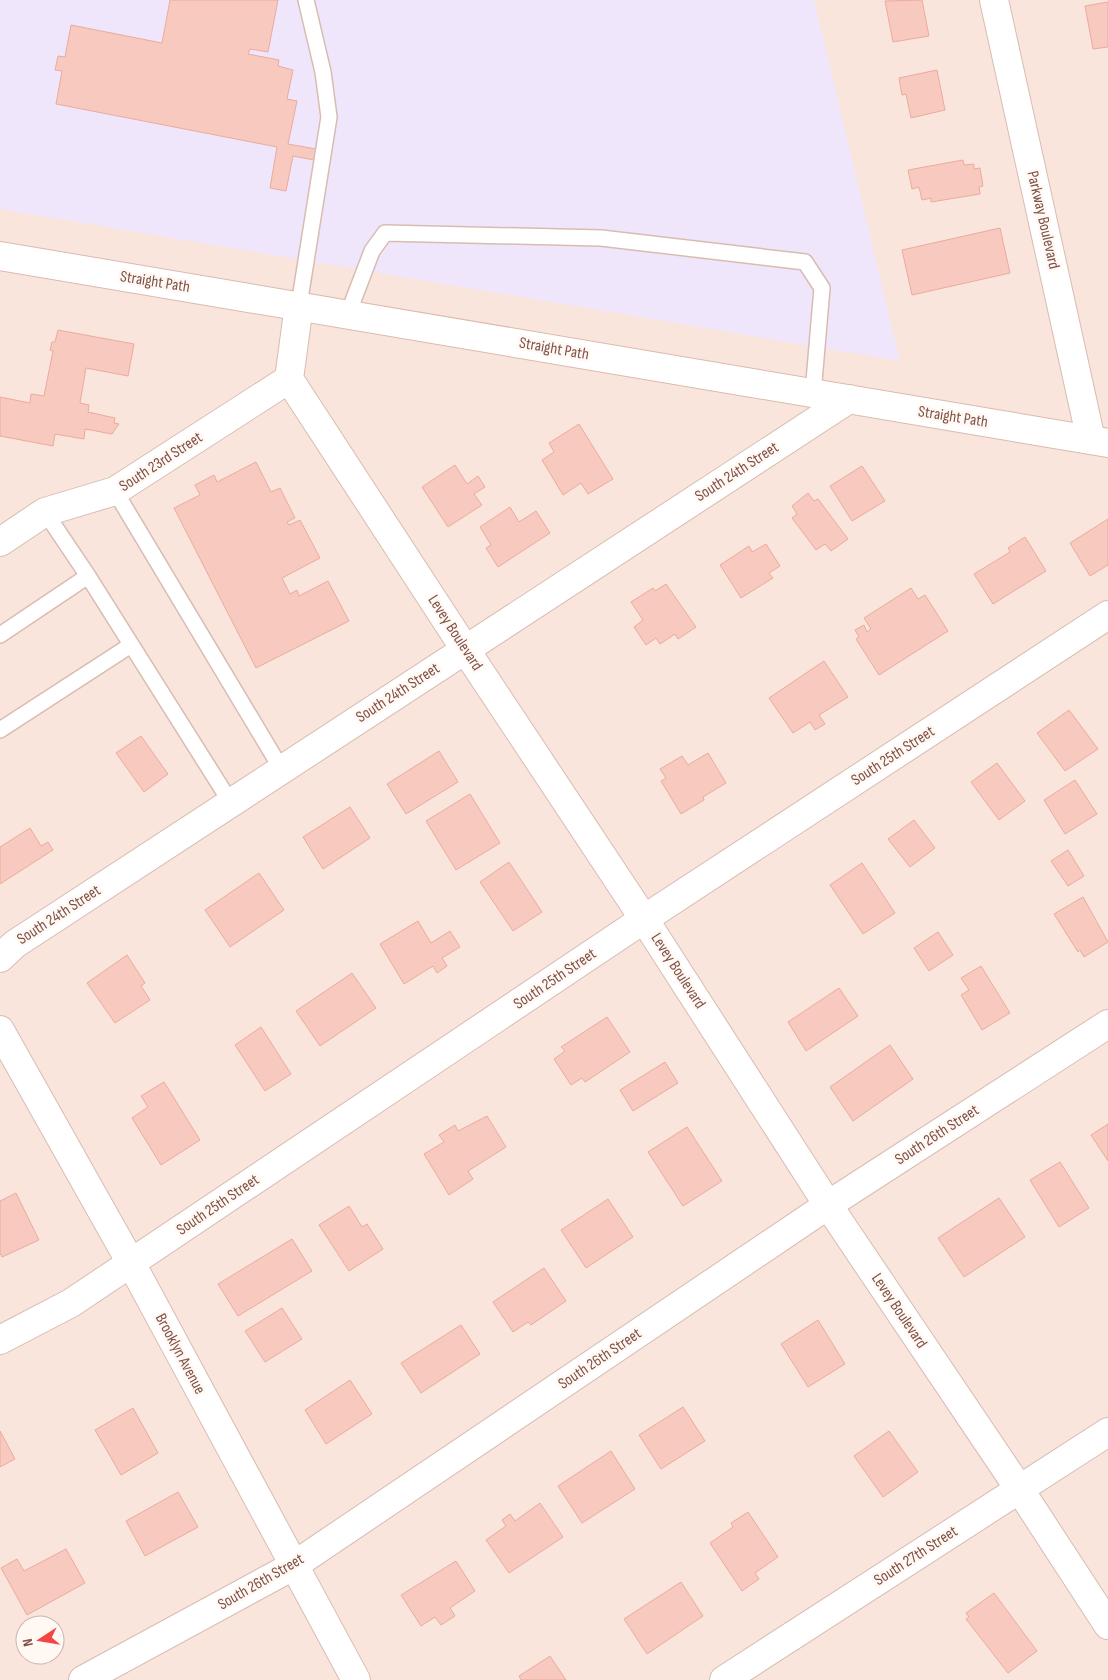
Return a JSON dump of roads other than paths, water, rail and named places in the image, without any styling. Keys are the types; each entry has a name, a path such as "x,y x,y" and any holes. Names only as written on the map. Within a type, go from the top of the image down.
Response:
{"street":[{"name":"Parkway Boulevard","path":"994,0 1100,441"},
{"name":"Straight Path","path":"0,256 1100,441"},
{"path":"289,379 299,305"},
{"name":"South 23rd Street","path":"0,542 45,512 115,491 289,379"},
{"name":"Levey Boulevard","path":"289,379 644,919 828,1205 1020,1490 1108,1625"},
{"name":"South 24th Street","path":"0,958 15,944 849,399"},
{"name":"South 25th Street","path":"0,1340 71,1303 644,919 1108,615"},
{"name":"South 26th Street","path":"83,1680 293,1566 828,1205 1108,1024"},
{"name":"Brooklyn Avenue","path":"0,1030 131,1263 356,1680"},
{"name":"South 27th Street","path":"724,1680 1108,1432"}],"lane":[{"path":"299,305 329,117 323,72 306,0"},
{"path":"348,314 372,251 384,233 600,238 805,262 822,288 813,393"},
{"path":"115,491 282,770"},
{"path":"45,512 88,576 231,803"},
{"path":"0,635 88,576"},
{"path":"0,730 131,645"}]}
